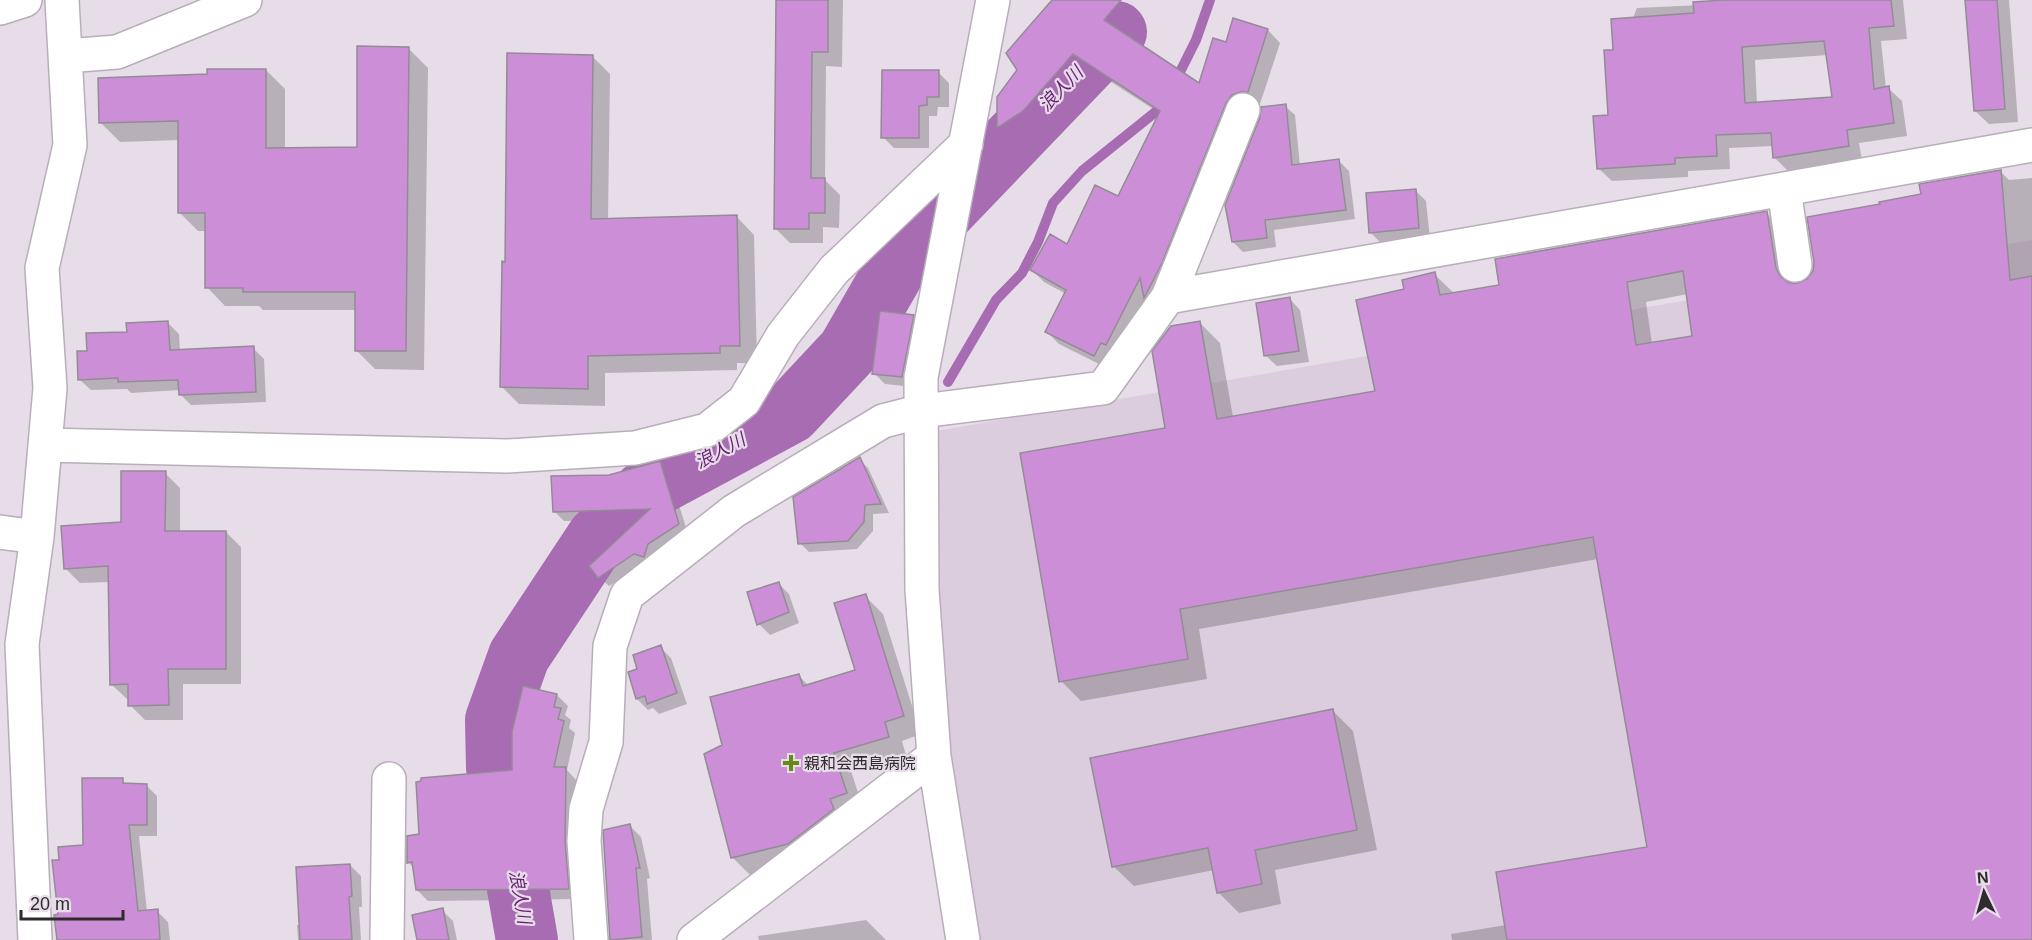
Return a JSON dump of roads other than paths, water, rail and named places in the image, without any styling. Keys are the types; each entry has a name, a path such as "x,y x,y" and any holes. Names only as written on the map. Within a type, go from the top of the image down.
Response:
{"main road":[{"path":"0,9 25,0"},
{"path":"35,940 22,644 37,537 50,388 42,268 70,145 62,0"},
{"path":"66,56 117,52 245,0"},
{"path":"963,940 934,756 922,590 921,377 993,0"},
{"path":"591,940 584,840 586,809 606,742 610,646 627,596 734,511 883,421 922,411 1103,388 1168,297 1243,110"},
{"path":"1168,297 2032,145"},
{"path":"45,445 507,456 634,448 708,430 744,401 783,336 834,270 964,156"},
{"path":"1784,189 1795,265"},
{"path":"0,532 37,537"},
{"path":"694,940 934,756"},
{"path":"387,940 389,779"}],"waterway":[{"path":"1175,82 1196,40 1210,0"},
{"name":"浪人川","path":"527,940 497,768 496,720 519,656 597,538 645,491 790,413 848,351 905,252 1116,32"},
{"path":"948,382 996,300 1022,273 1038,242 1053,203 1082,171 1163,106 1167,99"}],"place":[{"name":"親和会西島病院","path":"791,763"}]}
